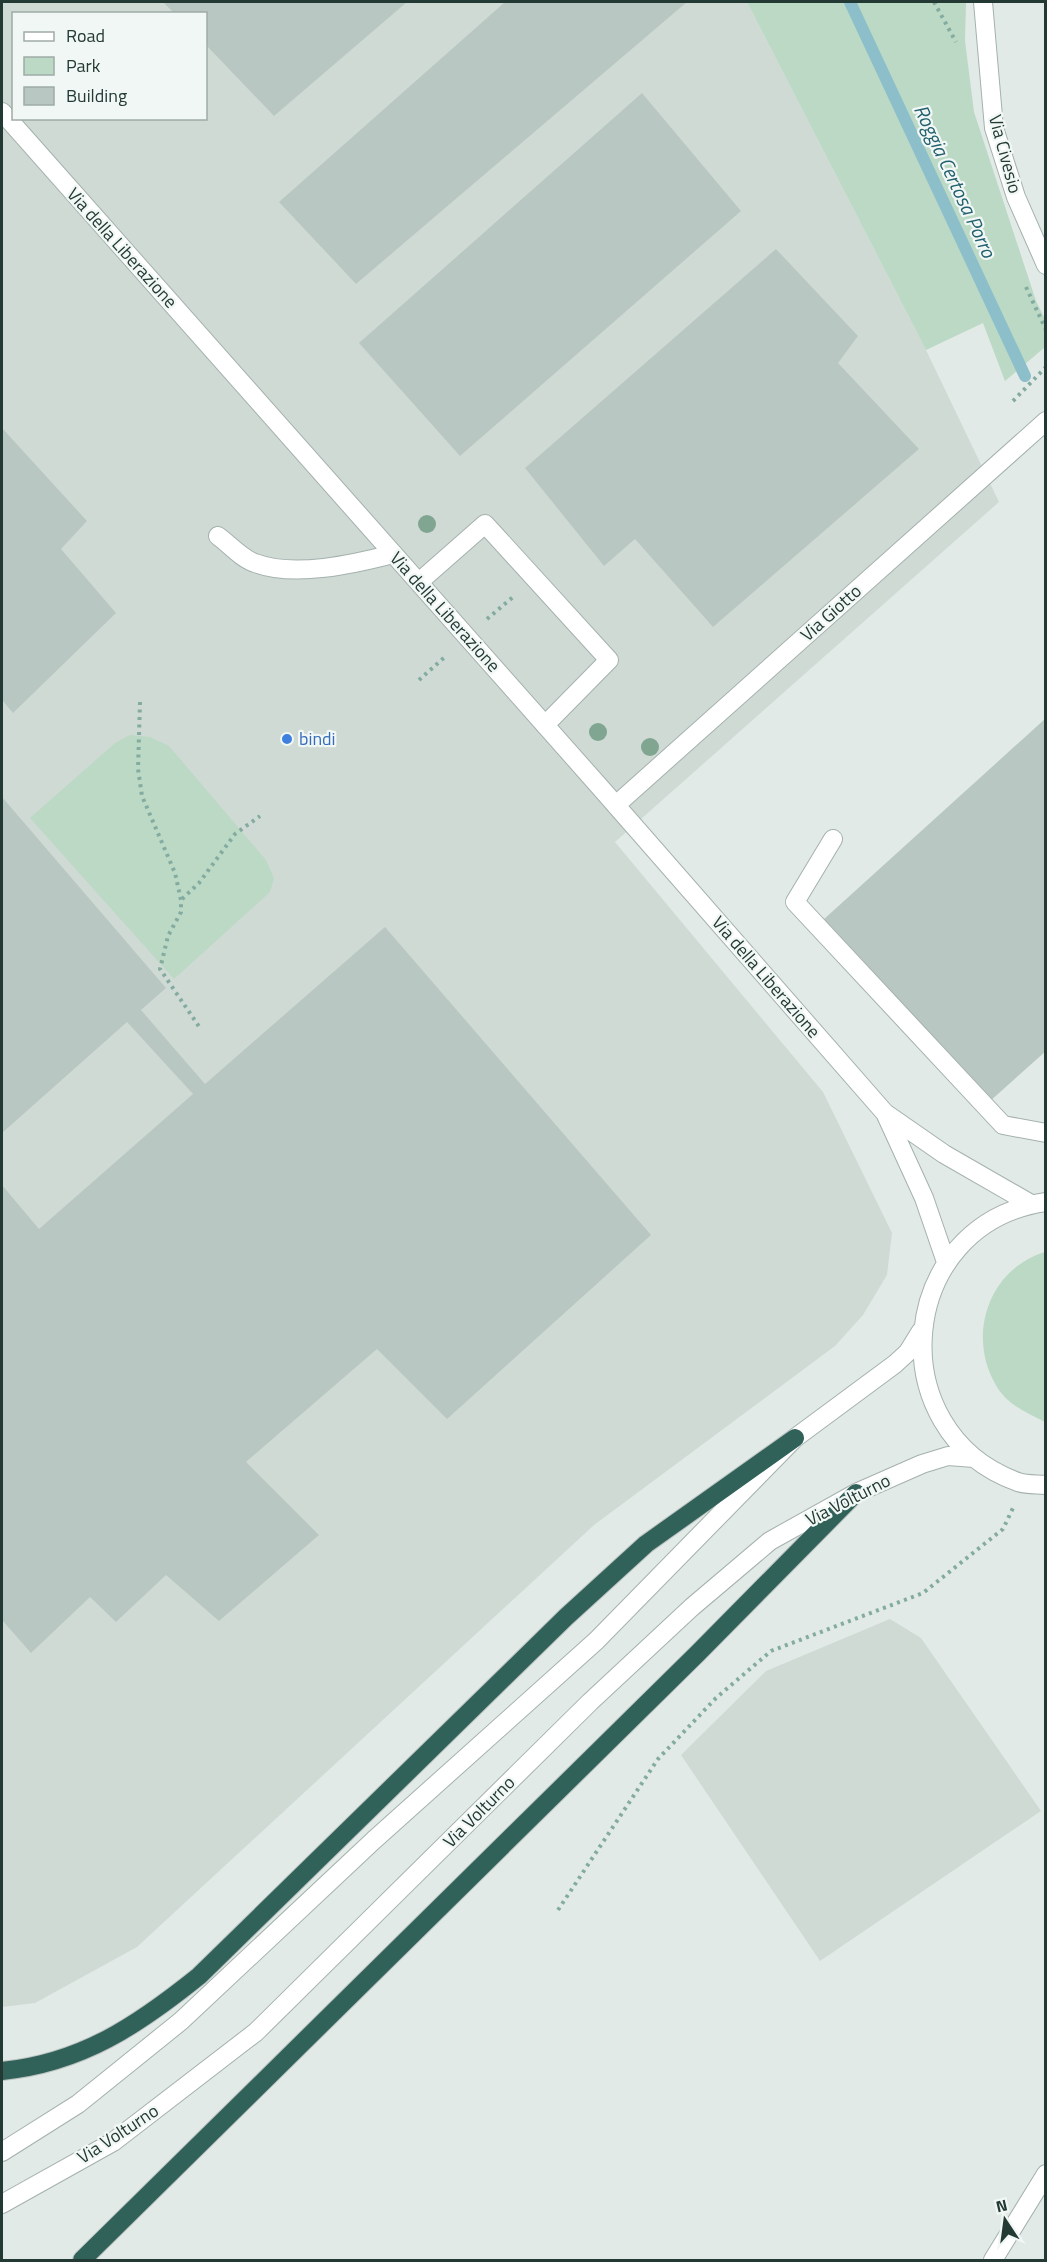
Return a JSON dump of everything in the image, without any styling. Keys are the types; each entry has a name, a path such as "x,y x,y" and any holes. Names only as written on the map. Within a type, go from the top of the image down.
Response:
{"highway":[{"path":"2,2071 24,2069 74,2055 116,2036 155,2012 199,1976 646,1544 795,1438"},
{"path":"82,2260 698,1653 856,1494"}],"street":[{"name":"Via Civesio","path":"983,2 994,128 1016,197 1046,265"},
{"name":"Via della Liberazione","path":"2,112 616,805 885,1113 944,1154 1038,1203"},
{"name":"Via Giotto","path":"616,805 1046,421"},
{"path":"419,582 485,524 609,660 545,725"},
{"path":"218,536 255,563 303,570 355,564 393,554"},
{"path":"832,839 795,902 905,1015 1003,1125 1046,1133"},
{"name":"Via della Liberazione","path":"885,1113 924,1198 946,1262"},
{"name":"Via Volturno","path":"1038,1203 999,1215 970,1236 946,1262 924,1310 921,1330 922,1365 940,1418 975,1458 1019,1482 1046,1485"},
{"name":"Via Volturno","path":"2,2152 78,2104 181,2021 374,1840 596,1641 795,1438 908,1352 921,1330"},
{"name":"Via Volturno","path":"2,2204 113,2142 186,2089 256,2032 590,1702 692,1607 770,1541 856,1494 922,1464 948,1456 975,1458"},
{"path":"993,2260 1046,2174"}],"path":[{"path":"1013,401 1046,367"},
{"path":"140,702 138,769 142,796 175,873 181,900 181,912 168,936 160,969 200,1028"},
{"path":"181,900 199,883 235,834 260,816"},
{"path":"558,1910 658,1760 716,1698 771,1651 923,1593 1003,1529 1025,1483"}],"shaded area":[{"path":"2,2 747,2 926,350 999,502 615,842 823,1092 892,1233 887,1275 863,1315 835,1346 594,1525 137,1947 35,2003 2,2007"},
{"path":"890,1619 921,1638 1041,1811 820,1961 681,1755 766,1671"}],"green space":[{"path":"747,2 966,2 965,41 974,112 1036,301 1045,319 1045,347 1005,381 983,323 926,350"},
{"path":"130,735 150,737 169,746 266,860 274,878 270,892 174,979 30,818 115,743"},
{"path":"1046,1252 1045,1422 1018,1408 1001,1393 988,1368 983,1347 988,1307 997,1289 1009,1273 1025,1261"}],"building":[{"path":"163,2 407,2 274,116 207,46 207,12 173,12"},
{"path":"505,2 687,2 356,284 279,202"},
{"path":"642,93 741,211 460,456 359,343"},
{"path":"776,249 858,336 838,363 919,449 713,627 635,539 604,566 525,468"},
{"path":"2,428 87,521 61,549 116,613 13,713 2,700"},
{"path":"1046,718 1046,1051 989,1102 823,920"},
{"path":"2,797 166,988 141,1010 205,1084 385,927 651,1235 447,1419 377,1349 246,1462 319,1535 219,1621 166,1575 116,1622 90,1597 31,1653 2,1620 2,1185 39,1229 193,1094 127,1022 2,1133"}],"waterway":[{"name":"Roggia Certosa Porro","path":"850,2 1025,376"}],"place":[{"name":"bindi","path":"287,739"}]}
